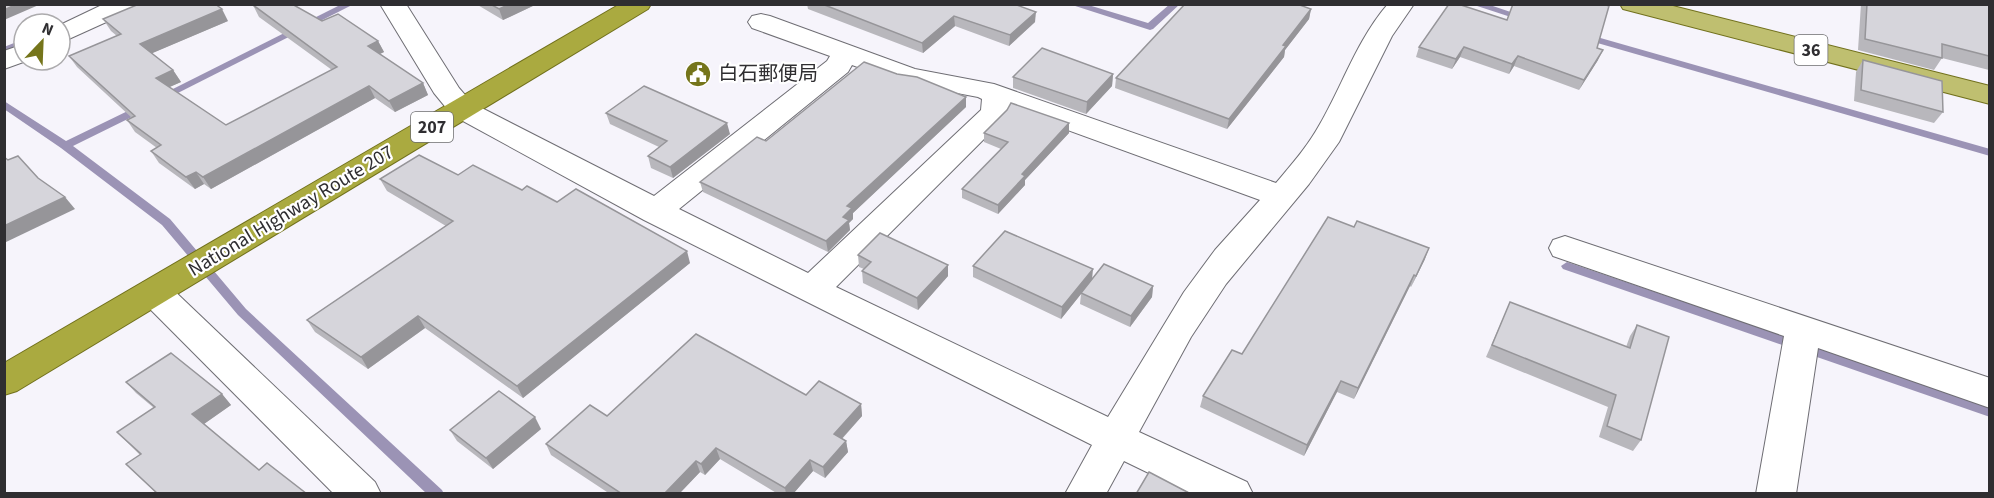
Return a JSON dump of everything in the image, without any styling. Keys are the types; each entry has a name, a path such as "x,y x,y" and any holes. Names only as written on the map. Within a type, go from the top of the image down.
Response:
{"highway":[{"name":"National Highway Route 207","path":"4,381 639,4"}],"main road":[{"name":"36","path":"1632,4 1989,95"}],"street":[{"path":"72,29 126,4"},
{"path":"393,4 448,93 462,109 656,212 812,290 1233,494"},
{"path":"1085,494 1178,327 1215,273 1313,158 1338,122 1378,38 1402,4"},
{"path":"761,22 909,76 984,90 1281,196"},
{"path":"656,212 838,66 845,53"},
{"path":"812,290 995,112 996,95"},
{"path":"1565,248 1801,343 1989,393"},
{"path":"154,292 361,494"},
{"path":"1776,494 1801,343"}],"building":[{"path":"4,4 17,4 4,10"},
{"path":"139,4 215,4 222,9 140,44 173,70 156,78 226,125 337,67 253,4 292,4 322,21 338,14 378,41 368,46 423,83 389,101 369,86 203,177 196,172 186,177 151,151 161,145 127,120 135,116 72,59 72,55 121,34 103,19"},
{"path":"490,4 510,4 499,9"},
{"path":"822,4 1014,4 1036,12 1010,35 954,16 922,43"},
{"path":"1185,4 1297,4 1311,9 1283,45 1286,46 1229,119 1116,78"},
{"path":"1449,4 1458,4 1507,20 1513,4 1603,4 1609,6 1597,48 1603,50 1584,80 1518,56 1512,64 1464,47 1456,59 1419,47"},
{"path":"1867,4 1989,4 1989,56 1942,44 1942,58 1865,39"},
{"path":"1042,48 1113,74 1087,102 1013,77"},
{"path":"1863,60 1942,81 1943,112 1861,90"},
{"path":"864,62 897,74 917,77 966,97 847,206 852,208 843,217 849,220 826,241 700,182 757,137 766,141"},
{"path":"644,86 727,123 670,167 648,156 667,141 606,113"},
{"path":"1011,103 1069,123 1022,174 1025,176 998,205 962,189 1008,142 984,133"},
{"path":"419,155 458,175 473,165 522,190 527,186 557,202 576,189 687,251 517,386 418,316 361,357 307,320 453,221 380,179"},
{"path":"18,156 38,178 65,197 4,226 4,157 8,160"},
{"path":"1328,217 1354,227 1357,221 1429,248 1358,388 1341,381 1307,445 1203,396 1232,350 1242,354"},
{"path":"1005,231 1093,269 1062,307 973,266"},
{"path":"880,233 948,265 917,298 862,271 871,262 858,255"},
{"path":"1104,264 1153,286 1131,316 1081,293"},
{"path":"1510,302 1630,348 1637,325 1669,337 1641,440 1607,426 1616,395 1492,345"},
{"path":"696,334 806,395 819,381 861,404 834,434 846,441 823,467 810,460 785,488 716,448 701,464 696,461 664,494 622,494 546,444 590,405 607,416"},
{"path":"171,353 222,394 192,414 259,470 267,463 307,494 158,494 126,464 141,454 117,432 155,407 126,382"},
{"path":"499,391 535,417 486,458 450,430"},
{"path":"1149,472 1191,494 1136,494"}],"waterway":[{"path":"160,98 350,4"},
{"path":"1073,4 1150,27 1176,4"},
{"path":"1475,4 1523,18"},
{"path":"1583,36 1990,153"},
{"path":"4,51 12,47"},
{"path":"4,104 65,146"},
{"path":"65,146 142,108"},
{"path":"65,146 166,222 242,312 437,494"},
{"path":"1567,266 1990,412"}],"place":[{"name":"白石郵便局","path":"698,74"}]}
